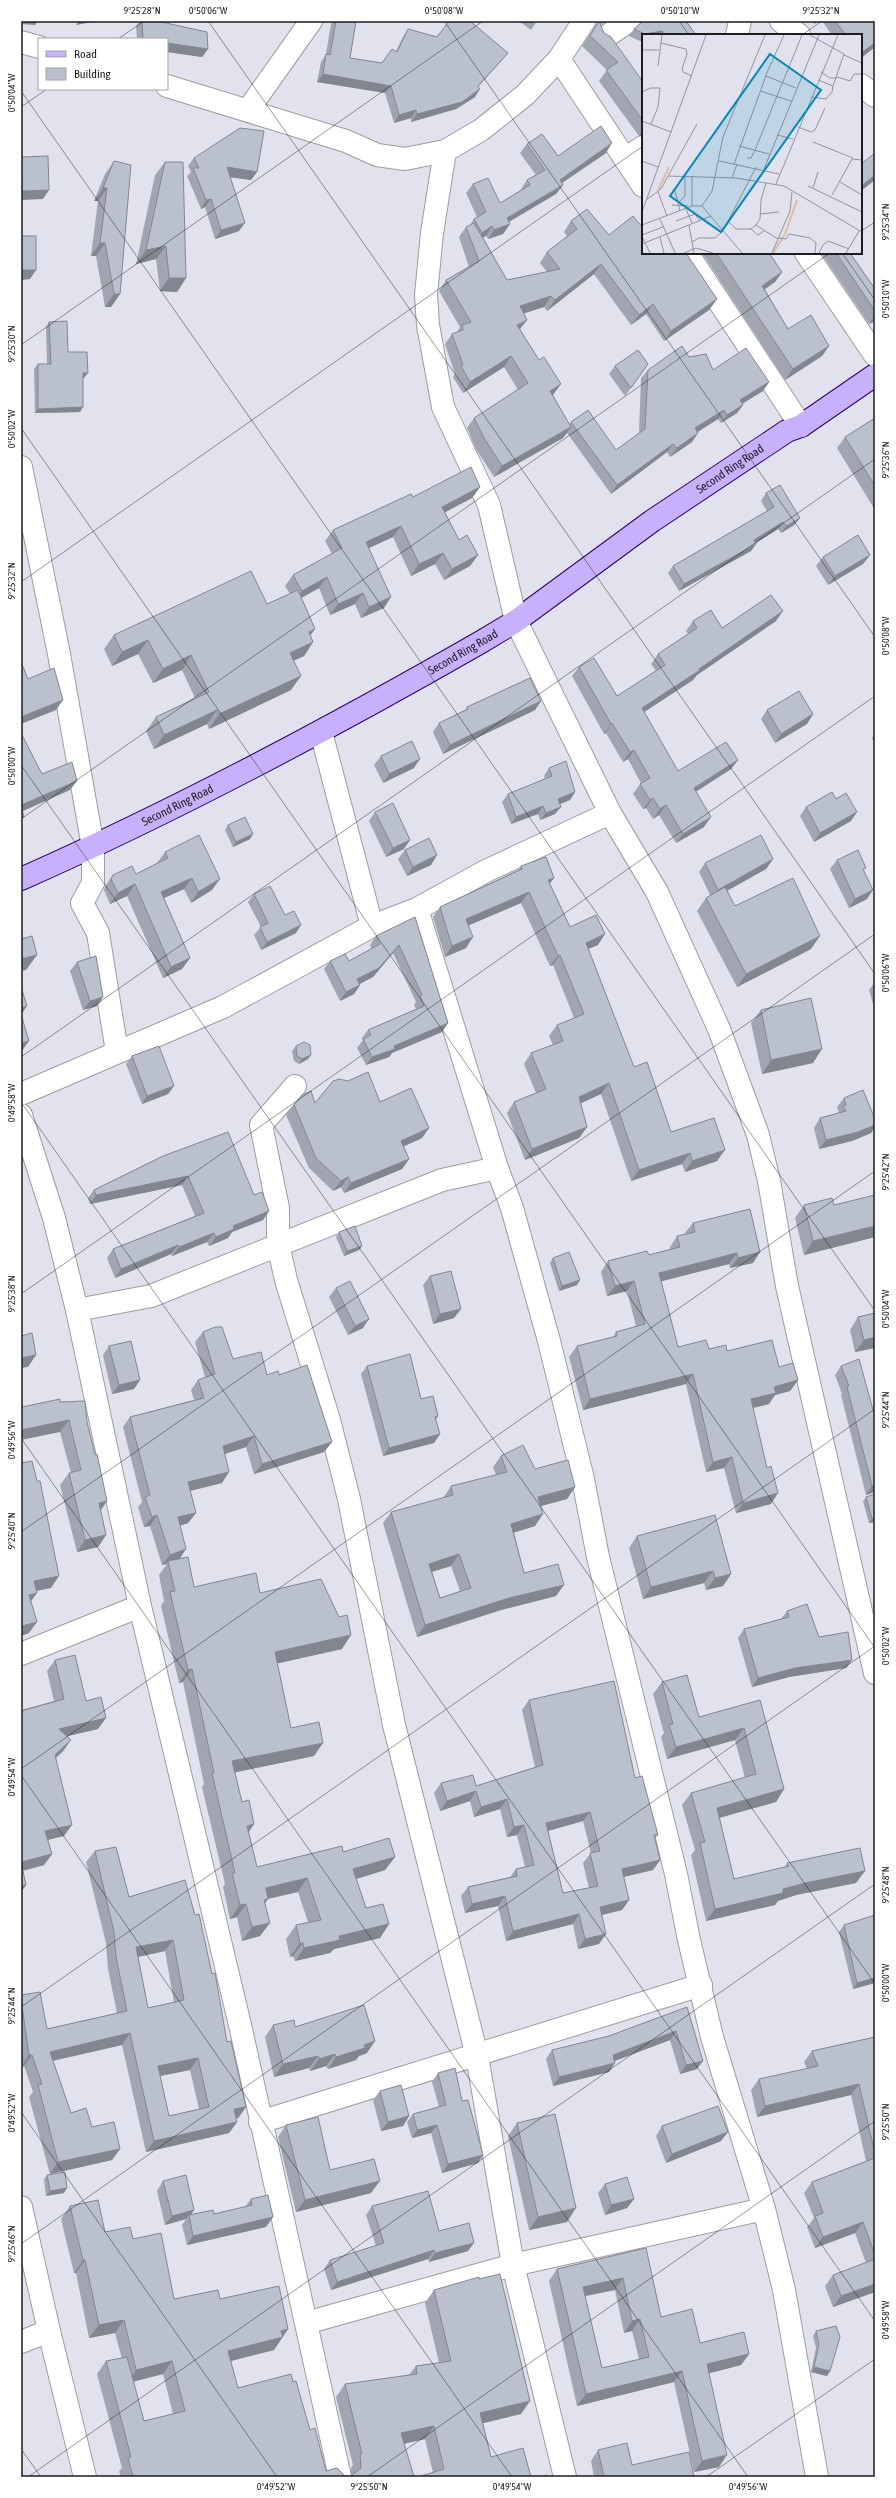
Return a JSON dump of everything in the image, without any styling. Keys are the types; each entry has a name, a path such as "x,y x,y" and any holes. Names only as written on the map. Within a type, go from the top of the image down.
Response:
{"street":[{"path":"248,110 311,21"},
{"path":"168,86 346,141 377,155 405,159 445,152 481,130 525,95 559,59 584,21"},
{"path":"607,36 629,21"},
{"path":"737,34 740,21"},
{"path":"781,21 798,34"},
{"path":"21,42 38,47"},
{"path":"559,59 642,184"},
{"path":"862,86 875,96"},
{"path":"625,159 642,148"},
{"path":"445,152 432,233 426,296 428,325 443,407 489,505 516,621 610,813 657,892 670,919 719,1029 758,1135 769,1182 787,1286 875,1673"},
{"path":"688,254 801,426"},
{"path":"807,254 875,355"},
{"name":"Second Ring Road","path":"21,879 93,847 321,732 516,621 652,521 787,431 801,426 875,374"},
{"path":"21,466 58,654 93,847 93,883 82,903 98,933 117,1052"},
{"path":"321,732 372,926"},
{"path":"21,1094 223,1007 372,926 417,909 486,871 610,813"},
{"path":"417,909 497,1168 512,1208 549,1341 583,1479 598,1557 676,1874 712,2037 764,2209 784,2290 817,2477"},
{"path":"295,1086 262,1125 278,1208 278,1244 286,1280 329,1420 349,1499 394,1725 477,2056 513,2265 565,2477"},
{"path":"21,1115 54,1218 77,1310 140,1606 240,2024 260,2122 340,2477"},
{"path":"77,1310 150,1296 442,1180 497,1168"},
{"path":"21,1654 140,1606"},
{"path":"260,2122 477,2056 701,1985"},
{"path":"21,2207 49,2331 85,2477"},
{"path":"306,2323 513,2265 764,2209"},
{"path":"21,2342 49,2331"}],"building":[{"path":"142,21 157,21 207,32 208,49 168,43 168,38 143,38"},
{"path":"336,21 356,21 350,58 382,63 392,49 397,52 408,29 437,37 449,21 470,21 508,53 478,86 480,89 462,102 417,114 416,110 399,115 391,86 323,74 326,54 330,55"},
{"path":"599,21 604,33 611,37 642,81 642,120 606,70 618,62 590,36"},
{"path":"643,21 686,21 695,34 664,34 662,31 645,34 634,29"},
{"path":"835,21 875,21 875,43 862,52 862,34 845,34"},
{"path":"601,126 612,143 560,180 563,185 507,218 510,224 494,230 492,226 482,233 474,219 486,212 473,184 488,178 500,203 530,185 527,180 545,170 527,144 542,134 558,156"},
{"path":"240,128 264,131 257,172 227,167 245,223 221,230 211,199 206,200 193,168 199,168 194,158"},
{"path":"875,153 875,175 862,185 862,163"},
{"path":"48,156 49,190 22,191 21,157"},
{"path":"114,161 131,165 120,294 114,294 105,243 100,243 107,188 103,188"},
{"path":"165,162 183,162 186,278 169,278 166,246 146,250"},
{"path":"587,209 609,235 633,216 642,227 642,254 687,254 717,299 671,331 653,304 639,315 601,264 555,300 551,296 520,306 527,320 517,325 539,360 544,357 561,384 550,391 571,427 502,466 484,438 474,418 528,383 511,356 470,382 461,366 463,365 452,334 463,330 462,325 471,322 446,280 479,261 466,227 474,223 507,280 560,269 547,252 577,229 571,221"},
{"path":"21,236 36,236 36,270 21,270"},
{"path":"717,254 770,254 782,272 762,286 788,329 811,315 829,346 793,369"},
{"path":"837,254 851,254 875,289 875,311"},
{"path":"67,321 68,352 87,352 88,373 83,373 83,407 38,409 38,364 51,364 49,322"},
{"path":"682,346 689,357 706,354 713,370 746,348 769,382 740,400 743,405 727,415 724,410 695,428 698,433 677,448 673,444 617,485 571,422 588,410 616,450 645,429 648,370"},
{"path":"638,350 648,364 631,388 615,366"},
{"path":"875,418 875,486 845,437"},
{"path":"471,467 480,487 442,507 459,540 467,535 478,555 452,569 443,553 419,564 401,526 366,542 391,597 369,607 363,593 338,604 327,577 302,591 293,575 342,548 333,530 411,494 413,497"},
{"path":"780,485 800,518 786,526 783,522 754,540 756,544 684,584 673,566 774,507 766,493"},
{"path":"858,535 870,555 835,576 823,557"},
{"path":"251,571 267,604 298,590 315,629 309,632 313,642 290,653 301,676 219,714 217,710 164,735 156,717 209,692 191,655 163,669 148,640 122,652 114,635"},
{"path":"771,595 783,611 699,669 700,670 642,708 678,771 726,742 738,760 694,788 711,817 683,834 666,805 660,809 653,798 650,800 640,784 650,778 634,750 630,752 612,723 611,724 579,667 594,658 617,696 665,665 658,654 697,628 693,621 711,610 722,628"},
{"path":"21,662 28,679 54,668 63,700 21,717"},
{"path":"530,678 541,701 450,745 439,723 468,709 467,707"},
{"path":"799,691 813,714 781,734 767,710"},
{"path":"21,733 42,774 72,762 77,781 21,805"},
{"path":"412,741 420,759 389,774 381,756"},
{"path":"566,761 575,792 558,799 561,807 546,813 543,806 516,817 508,794 552,776 549,768"},
{"path":"832,792 836,799 846,793 857,812 820,833 806,807"},
{"path":"393,803 410,840 393,848 375,812"},
{"path":"21,806 24,817 21,818"},
{"path":"245,817 253,834 236,842 228,825"},
{"path":"199,835 220,879 198,892 192,878 161,892 190,958 171,967 135,884 118,893 111,879 113,875 132,866 136,874 168,858 165,852"},
{"path":"761,835 773,859 718,890 705,863"},
{"path":"429,838 437,855 413,867 405,850"},
{"path":"858,850 866,868 863,869 873,890 855,899 837,860"},
{"path":"546,857 554,878 548,880 570,927 596,915 605,934 586,943 634,1067 647,1062 671,1132 714,1118 725,1150 692,1161 690,1153 639,1170 609,1083 579,1097 587,1127 532,1149 514,1102 546,1089 531,1053 563,1041 557,1025 584,1014 560,955 558,956 529,892 466,919 473,937 452,946 440,907 522,869 521,866"},
{"path":"793,878 820,936 746,974 706,898 725,887 735,906"},
{"path":"270,886 285,915 294,911 301,925 267,942 260,927 268,923 254,894"},
{"path":"415,917 448,1023 394,1046 395,1049 372,1057 363,1039 371,1035 368,1030 424,1006 420,996 422,995 399,945 379,968 357,979 360,985 346,992 330,961 345,954 349,961 380,944 376,936"},
{"path":"32,936 37,955 21,959 21,939"},
{"path":"96,956 103,997 90,1001 77,962"},
{"path":"21,987 27,1006 21,1008"},
{"path":"811,998 822,1049 771,1060 761,1010"},
{"path":"21,1014 29,1041 21,1043"},
{"path":"304,1042 310,1045 311,1055 302,1059 297,1056 296,1046"},
{"path":"159,1046 174,1086 147,1096 132,1056"},
{"path":"368,1072 380,1102 411,1088 429,1128 401,1141 409,1159 351,1183 348,1177 341,1181 316,1158 294,1105 302,1095 311,1091 315,1103 333,1081 339,1079 348,1081"},
{"path":"863,1090 875,1119 875,1125 858,1132 826,1140 820,1118 846,1111 843,1106 846,1105 844,1098"},
{"path":"228,1132 254,1195 262,1192 269,1211 233,1226 234,1229 216,1237 214,1233 179,1247 178,1245 121,1269 113,1249 204,1213 188,1176 96,1195 94,1190 163,1156"},
{"path":"875,1195 875,1226 813,1241 804,1205 832,1198 834,1205"},
{"path":"750,1209 760,1252 738,1258 737,1253 659,1273 678,1347 706,1340 709,1349 726,1345 727,1351 772,1340 779,1367 793,1363 798,1380 774,1387 776,1393 751,1399 767,1468 771,1466 778,1493 743,1503 732,1457 713,1462 693,1374 590,1399 577,1346 617,1336 616,1332 645,1324 634,1281 615,1286 608,1261 647,1251 649,1255 680,1247 677,1236 695,1232 693,1223"},
{"path":"355,1226 362,1246 347,1251 339,1232"},
{"path":"569,1252 580,1280 562,1286 553,1258"},
{"path":"451,1271 461,1309 440,1314 430,1276"},
{"path":"350,1281 369,1319 355,1326 336,1288"},
{"path":"875,1313 875,1337 864,1340 858,1317"},
{"path":"215,1327 222,1327 233,1359 261,1352 267,1375 278,1371 279,1375 307,1365 332,1442 262,1464 254,1436 223,1446 229,1472 188,1482 196,1513 178,1517 186,1549 170,1555 157,1515 152,1517 145,1497 150,1495 130,1417 204,1398 198,1380 215,1374 203,1332"},
{"path":"32,1333 36,1355 21,1358 21,1336"},
{"path":"131,1341 140,1380 119,1385 109,1346"},
{"path":"410,1354 421,1399 433,1396 438,1416 435,1417 440,1434 389,1448 367,1366"},
{"path":"859,1359 875,1417 875,1485 872,1486 847,1387 849,1386 841,1366"},
{"path":"60,1399 60,1402 85,1401 87,1422 95,1455 97,1454 107,1501 99,1503 106,1535 85,1540 69,1473 81,1470 69,1420 21,1430 21,1400 22,1407"},
{"path":"523,1445 535,1469 568,1460 575,1487 538,1497 543,1514 511,1524 524,1573 558,1564 564,1585 509,1598 425,1625 391,1512 453,1495 451,1486 507,1472 501,1456","holes":["459,1554 471,1588 440,1598 429,1564"]},
{"path":"32,1461 37,1481 40,1481 59,1576 34,1581 37,1593 29,1595 37,1622 22,1626 21,1463"},
{"path":"875,1494 875,1518 872,1519 866,1497"},
{"path":"715,1515 731,1574 715,1578 713,1571 651,1587 637,1536"},
{"path":"188,1557 194,1587 256,1573 260,1593 321,1579 339,1617 347,1615 351,1635 275,1652 291,1728 319,1722 323,1743 232,1761 242,1802 249,1800 254,1824 247,1826 257,1867 342,1846 343,1852 389,1838 395,1857 353,1869 366,1908 383,1904 389,1924 339,1936 340,1940 304,1948 303,1943 300,1943 296,1925 321,1920 307,1878 266,1888 268,1899 264,1900 270,1923 252,1927 246,1904 240,1905 232,1873 235,1873 212,1773 214,1773 192,1669 188,1670 170,1592 175,1591 168,1561"},
{"path":"807,1604 819,1637 848,1632 852,1660 795,1668 758,1678 744,1629 789,1617 787,1611"},
{"path":"75,1655 86,1701 101,1697 106,1718 59,1729 71,1740 55,1755 72,1825 45,1831 52,1854 21,1862 21,1711 64,1699 55,1660"},
{"path":"687,1675 699,1717 760,1700 784,1789 717,1808 734,1879 789,1866 787,1863 860,1848 865,1871 805,1883 783,1889 783,1893 715,1909 700,1843 705,1842 691,1793 756,1774 744,1728 676,1747 669,1725 673,1724 662,1682"},
{"path":"614,1681 635,1778 642,1776 658,1835 654,1835 660,1860 622,1869 629,1900 600,1907 606,1934 585,1939 579,1914 513,1931 505,1896 472,1904 468,1887 517,1876 516,1869 534,1865 524,1825 514,1827 507,1799 481,1807 476,1791 447,1801 441,1783 473,1775 476,1786 543,1765 529,1700","holes":["590,1812 600,1851 590,1853 598,1886 563,1893 546,1823"]},
{"path":"116,1847 129,1897 185,1880 195,1915 199,1914 212,1974 215,1973 227,2042 231,2041 246,2107 234,2109 237,2122 154,2141 130,2033 50,2052 71,2113 86,2108 92,2127 114,2122 120,2149 58,2162 38,2085 42,2084 32,2055 29,2055 21,1995 40,1992 47,2029 127,2011 116,1957 114,1932 95,1851","holes":["173,1940 184,2000 148,2008 136,1947","198,2058 209,2107 169,2116 158,2066"]},
{"path":"21,1862 26,1885 21,1886"},
{"path":"875,1915 875,1978 857,1983 844,1925"},
{"path":"364,2005 375,2041 364,2045 365,2048 336,2057 335,2054 319,2059 318,2056 283,2064 273,2025 294,2020 295,2027"},
{"path":"687,2007 703,2061 686,2065 676,2031 613,2055 615,2063 559,2077 552,2050 609,2036"},
{"path":"875,2037 875,2154 859,2084 765,2106 759,2079 818,2066 812,2051"},
{"path":"455,2068 462,2101 468,2100 483,2155 448,2164 437,2125 417,2130 413,2114 446,2105 438,2073"},
{"path":"401,2085 409,2116 388,2122 380,2091"},
{"path":"718,2106 728,2132 672,2154 662,2126"},
{"path":"555,2114 576,2208 538,2217 517,2123"},
{"path":"318,2117 330,2170 374,2159 380,2181 305,2200 286,2125"},
{"path":"875,2158 875,2255 863,2222 823,2237 815,2216 823,2213 812,2182"},
{"path":"65,2172 67,2188 50,2191 47,2175"},
{"path":"186,2175 194,2210 172,2216 163,2181"},
{"path":"627,2177 634,2199 611,2205 605,2184"},
{"path":"428,2191 439,2231 469,2223 474,2243 435,2253 434,2250 337,2282 330,2260 384,2243 372,2206"},
{"path":"268,2195 273,2217 193,2236 189,2215 213,2210 214,2214 252,2205 251,2199"},
{"path":"98,2200 105,2232 130,2227 133,2239 161,2233 174,2299 218,2290 220,2299 279,2286 288,2329 281,2331 283,2337 228,2351 238,2388 291,2374 293,2382 296,2381 310,2430 315,2428 326,2471 337,2468 345,2476 351,2476 361,2468 360,2455 362,2454 345,2384 417,2374 416,2366 451,2361 434,2290 479,2277 479,2279 500,2274 530,2401 480,2413 491,2457 523,2448 531,2477 418,2477 444,2469 434,2426 401,2433 414,2477 133,2477 128,2458 131,2457 106,2361 127,2357 144,2421 185,2411 172,2361 136,2370 124,2320 99,2325 85,2260 83,2260 70,2206"},
{"path":"646,2248 661,2317 692,2309 700,2343 744,2332 749,2354 707,2364 727,2455 702,2461 682,2371 586,2394 557,2269","holes":["623,2278 632,2321 640,2319 649,2357 602,2368 583,2287"]},
{"path":"875,2259 875,2284 841,2296 833,2275"},
{"path":"836,2326 840,2337 830,2371 814,2367 819,2344 816,2331"},
{"path":"627,2443 632,2465 689,2452 694,2477 604,2477 598,2450"}]}
